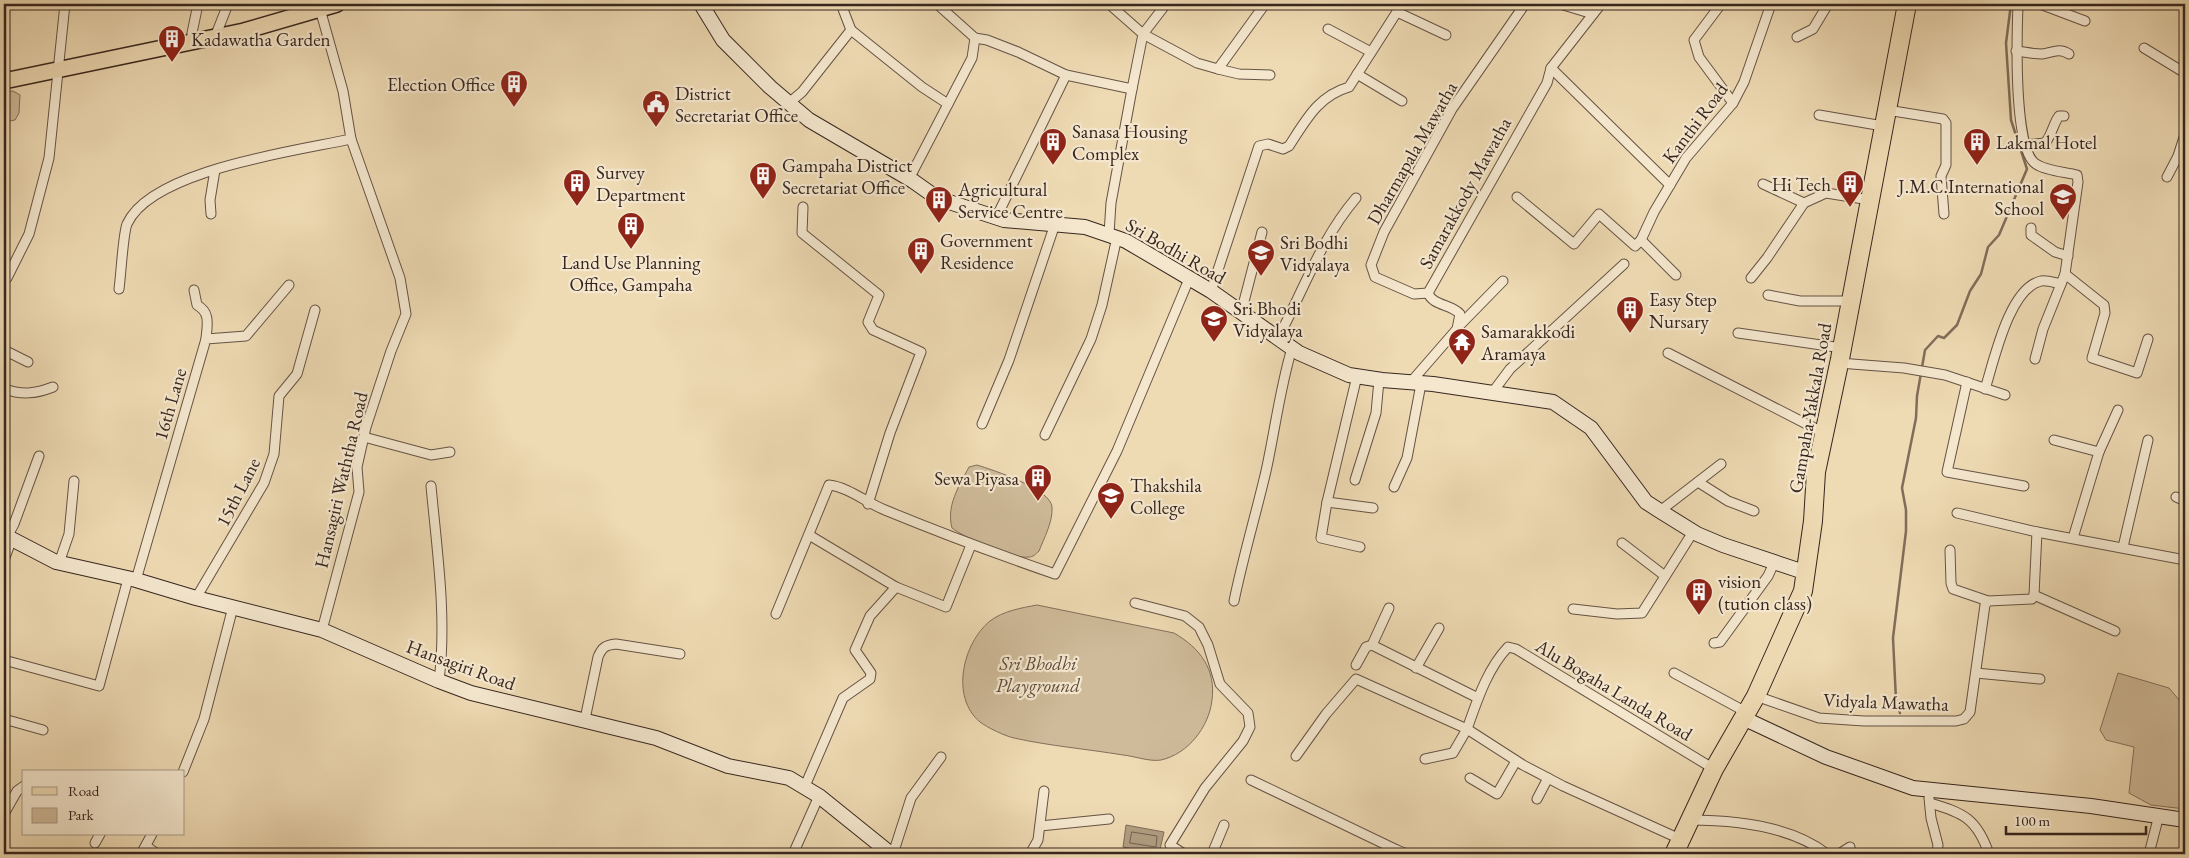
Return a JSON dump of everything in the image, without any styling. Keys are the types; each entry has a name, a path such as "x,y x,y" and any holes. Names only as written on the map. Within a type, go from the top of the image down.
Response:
{"highway":[{"name":"Gampaha-Yakkala Road","path":"1677,846 1714,769 1756,696 1803,591 1807,573 1816,472 1841,356 1907,4"}],"main road":[{"path":"4,80 244,31 337,4"}],"street":[{"path":"7,278 29,234 49,158 65,4"},
{"path":"192,42 198,4"},
{"path":"215,37 228,4"},
{"name":"Sri Bodhi Road","path":"700,4 724,40 770,87 809,120 848,145 909,179 937,198 996,218 1085,227 1113,235 1163,261 1211,291 1277,340 1331,368 1379,380 1553,402 1591,428 1646,502 1693,532 1774,564 1807,573"},
{"path":"841,4 851,30 922,87 948,104"},
{"path":"937,4 975,38 988,40 1018,52 1066,75 1132,89"},
{"path":"1109,4 1143,34 1197,63 1239,74 1270,75"},
{"path":"1045,435 1091,339 1102,306 1113,235 1111,203 1143,34 1166,4"},
{"path":"1218,69 1265,4"},
{"name":"Dharmapala Mawatha","path":"1428,293 1414,294 1375,277 1371,265 1384,232 1452,109 1525,4"},
{"path":"1560,4 1593,14"},
{"name":"Samarakkody Mawatha","path":"1456,329 1460,314 1430,298 1428,293 1547,82 1551,68 1601,4"},
{"path":"1721,4 1694,40 1699,57 1733,103"},
{"name":"Kanthi Road","path":"1641,240 1654,212 1686,158 1733,103 1744,82 1771,4"},
{"path":"1797,37 1813,29 1828,4"},
{"path":"2018,4 2016,51 2021,128 2028,156 2036,164 2076,175 2078,182 2065,274 2043,329 2035,359"},
{"path":"2040,4 2084,21"},
{"path":"1211,291 1259,146 1268,144 1283,149 1289,146 1314,109 1334,91 1348,87 1399,8 1446,35"},
{"name":"Hansagiri Waththa Road","path":"320,9 343,90 351,139 400,278 406,314 390,351 364,437 357,467 359,492 322,630"},
{"path":"1328,28 1371,52"},
{"path":"790,104 802,92 851,30"},
{"path":"909,179 972,58 975,38"},
{"path":"2144,48 2185,73"},
{"path":"2016,51 2045,54 2056,50 2069,54"},
{"path":"1551,68 1670,185"},
{"path":"1357,74 1402,101"},
{"path":"996,218 1066,75"},
{"path":"1819,115 1943,119 1946,123 1946,165 1942,176 1944,214"},
{"path":"2025,145 2045,144 2055,121 2059,116 2064,116"},
{"path":"2167,177 2178,156 2185,134"},
{"path":"119,289 127,224 146,200 198,174 351,139"},
{"path":"211,214 210,200 215,170"},
{"path":"1763,184 1804,202"},
{"path":"1751,278 1767,258 1804,202 1826,193 1870,200"},
{"path":"1517,197 1574,244 1599,214 1635,246 1641,240 1676,275"},
{"path":"1277,340 1298,301 1325,241 1341,216 1356,198"},
{"path":"803,207 802,233 879,295 868,322 873,330 921,352 890,433 868,504"},
{"path":"982,424 1009,360 1055,224"},
{"path":"2031,228 2031,235 2055,252 2068,256"},
{"path":"1241,313 1262,232"},
{"path":"1492,393 1510,369 1624,264"},
{"path":"2065,274 2104,305 2105,313 2092,358 2137,373 2148,339"},
{"path":"776,614 829,485 836,486 868,504 971,545 1055,574 1118,451 1189,279"},
{"path":"1394,487 1407,458 1415,384 1456,329 1503,281"},
{"path":"1985,389 2006,324 2020,296 2031,286 2040,282 2061,284"},
{"path":"206,339 246,336 289,285"},
{"name":"16th Lane","path":"4,660 99,686 206,339 208,318 204,309 197,305 194,290"},
{"path":"1768,295 1800,301 1851,301"},
{"name":"15th Lane","path":"196,598 264,483 274,454 279,396 297,374 314,310"},
{"path":"1738,333 1841,356 1945,375 2006,395"},
{"path":"1234,600 1248,534 1266,472 1284,374 1292,348"},
{"path":"4,350 28,362"},
{"path":"1668,352 1824,433"},
{"path":"1357,376 1327,502 1321,538 1360,547"},
{"path":"1355,480 1376,414 1379,380"},
{"path":"1968,382 1947,472 2024,486"},
{"path":"4,390 35,394 53,387"},
{"path":"2073,538 2099,452 2118,410"},
{"path":"364,437 431,455 450,452"},
{"path":"2054,440 2099,452"},
{"path":"2123,547 2148,440"},
{"path":"4,560 8,537 39,456"},
{"path":"1660,511 1721,464"},
{"path":"59,563 68,534 74,481"},
{"path":"1698,482 1728,502 1754,511"},
{"path":"431,486 441,595 442,659 439,681"},
{"path":"1327,502 1373,508"},
{"path":"1957,513 2037,532 2185,560"},
{"path":"1573,609 1617,614 1642,613 1693,532"},
{"path":"2034,596 2037,532"},
{"path":"809,535 896,587 946,607 971,545"},
{"name":"Hansagiri Road","path":"8,537 59,563 132,580 322,630 439,681 515,705 585,719 656,738 728,766 779,774 805,786 892,854"},
{"path":"1622,543 1665,576"},
{"path":"1950,550 1951,583 1953,589 1988,601 2032,599 2034,596"},
{"path":"1714,643 1720,642 1774,564"},
{"path":"805,786 843,698 870,679 871,673 855,650 870,616 896,587"},
{"path":"2034,596 2116,631"},
{"name":"Vidyala Mawatha","path":"1756,696 1819,718 1864,721 1956,721 1964,719 1970,712 1982,614 1988,601"},
{"path":"1135,603 1185,616 1199,627 1208,645 1220,684 1248,713 1250,727 1243,742 1204,788 1170,845 1184,854"},
{"path":"184,770 204,719 233,606"},
{"path":"1372,645 1389,608"},
{"path":"1416,668 1439,628"},
{"path":"585,719 598,657 601,650 607,645 616,644 680,654"},
{"path":"1356,665 1366,647 1372,645 1478,698 1467,729 1453,753 1425,759"},
{"name":"Alu Bogaha Landa Road","path":"1478,698 1499,657 1508,647 1516,649 1714,769"},
{"path":"1976,672 2040,680"},
{"path":"1674,673 1745,715 1826,757 1929,796 1962,813 1972,820 1984,838 1989,854"},
{"path":"1296,756 1326,714 1356,679 1467,729 1516,761 1677,846"},
{"path":"4,719 43,730"},
{"path":"892,854 911,798 941,757"},
{"path":"1470,778 1497,794 1516,761"},
{"path":"1537,799 1548,778"},
{"path":"1251,780 1396,852 1407,854"},
{"path":"4,814 17,790 22,787"},
{"path":"1030,854 1038,840 1044,791"},
{"path":"793,854 819,796"},
{"path":"1929,796 2053,802 2185,820"},
{"path":"1929,796 1931,818 1938,845 1937,854"},
{"path":"2149,854 2159,815"},
{"path":"1040,826 1109,819"},
{"path":"1688,820 1748,824 1797,838 1816,846 1827,854"},
{"path":"1212,854 1224,824"},
{"path":"95,843 99,836"},
{"path":"151,836 143,850 157,854"},
{"path":"1839,854 1850,847"}],"green space":[{"path":"13,91 20,95 19,113 15,120 4,122 4,92"},
{"path":"977,465 1020,481 1032,487 1049,500 1052,507 1050,524 1039,551 1034,555 1022,557 1001,552 977,542 952,528 951,512 954,496 969,467"},
{"name":"Sri Bhodhi Playground","path":"1037,605 1174,633 1191,645 1199,653 1209,669 1213,689 1207,720 1196,738 1171,757 1152,760 1014,738 997,732 980,722 971,711 965,699 963,685 967,656 973,643 981,631 995,618 1012,610"},
{"path":"2118,673 2169,688 2185,707 2185,809 2151,805 2129,793 2134,747 2106,740 2100,730"}],"water":[{"path":"1126,825 1164,832 1159,854 1123,847"}],"waterway":[{"path":"1900,713 1896,700 1893,638 1906,531 1906,510 1902,488 1916,418 1917,396 1925,350 1938,336 1944,338 1957,325 1970,291 1981,274 1988,247 1999,235 2027,169 2011,120 2006,43 2011,4"}],"place":[{"name":"Kadawatha Garden","path":"172,63"},
{"name":"Election Office","path":"514,108"},
{"name":"District Secretariat Office","path":"656,128"},
{"name":"Sanasa Housing Complex","path":"1053,166"},
{"name":"Lakmal Hotel","path":"1977,166"},
{"name":"Gampaha District Secretariat Office","path":"763,200"},
{"name":"Survey Department","path":"577,207"},
{"name":"Hi Tech","path":"1850,208"},
{"name":"J.M.C.International School","path":"2063,221"},
{"name":"Agricultural Service Centre","path":"939,224"},
{"name":"Land Use Planning Office, Gampaha","path":"631,250"},
{"name":"Government Residence","path":"921,275"},
{"name":"Sri Bodhi Vidyalaya","path":"1261,277"},
{"name":"Easy Step Nursary","path":"1630,334"},
{"name":"Sri Bhodi Vidyalaya","path":"1214,343"},
{"name":"Samarakkodi Aramaya","path":"1462,366"},
{"name":"Sewa Piyasa","path":"1038,502"},
{"name":"Thakshila College","path":"1111,520"},
{"name":"vision (tution class)","path":"1699,616"}]}
